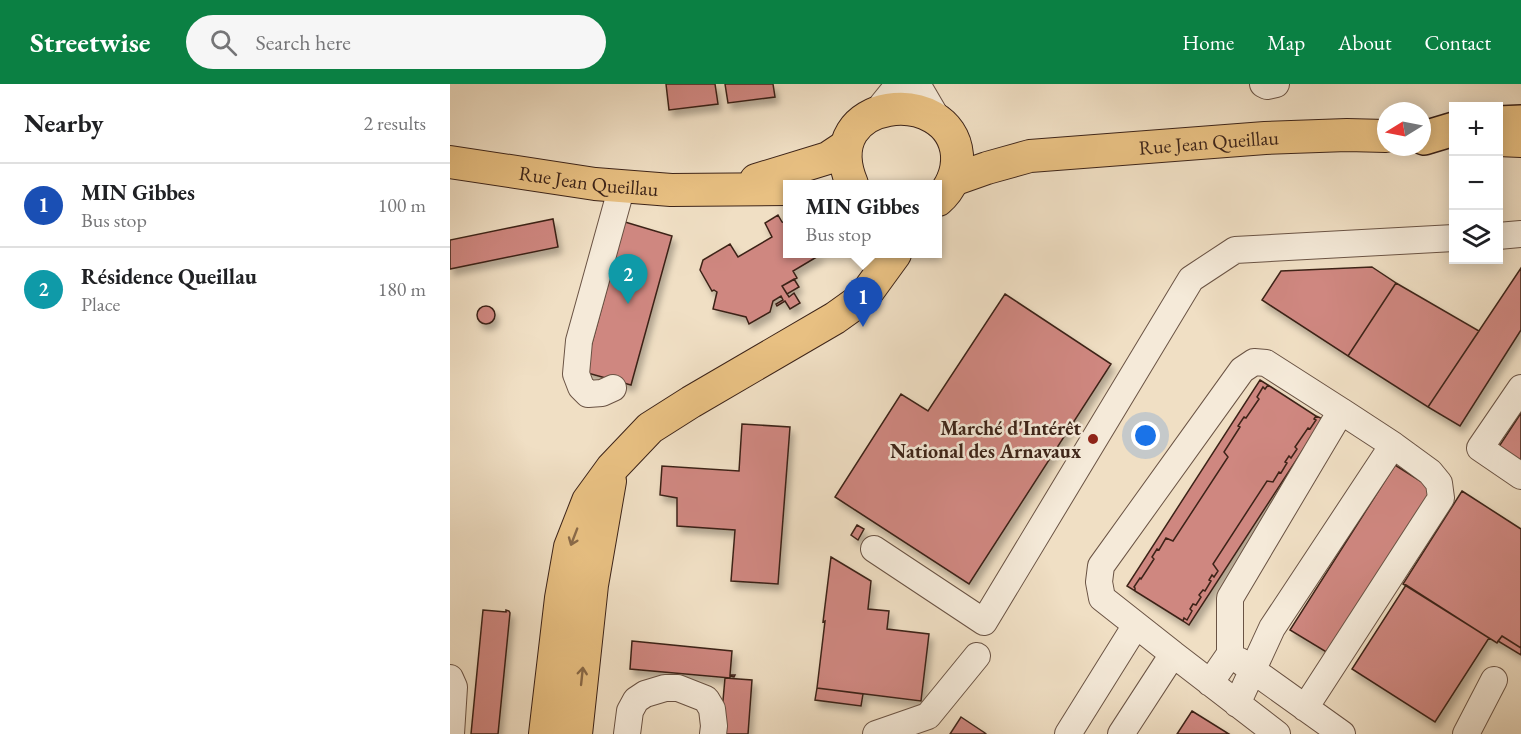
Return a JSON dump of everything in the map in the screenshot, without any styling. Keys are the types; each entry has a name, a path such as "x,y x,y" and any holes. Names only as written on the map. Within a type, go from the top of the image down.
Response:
{"highway":[{"path":"1503,123 1521,122"}],"main road":[{"path":"851,180 846,166 846,146 850,135 863,117 890,95 934,113 947,126 955,142 957,162 945,190"},
{"name":"Rue Jean Queillau","path":"945,190 987,168 1030,156 1265,138 1377,136"},
{"path":"1503,140 1521,141"},
{"name":"Rue Jean Queillau","path":"955,142 1030,156"},
{"name":"Rue Jean Queillau","path":"727,189 828,159 846,146"},
{"name":"Rue Jean Queillau","path":"450,162 595,184 671,190 783,189"},
{"path":"545,734 561,598 570,547 588,501 612,468 650,428 836,318 863,298 884,262"},
{"path":"576,734 592,585 612,468"}],"lane":[{"path":"917,84 934,113"},
{"path":"1263,84 1267,86 1276,84"},
{"path":"613,388 602,393 588,394 581,387 576,374 579,341 622,186"},
{"path":"1503,236 1521,234"},
{"path":"874,549 984,622 1191,279 1235,250 1449,238"},
{"path":"1277,734 1102,598 1099,582 1101,566 1242,370 1254,362 1266,363 1393,445 1430,472 1438,483 1441,498 1305,708"},
{"path":"1521,388 1480,448 1521,476"},
{"path":"1210,683 1230,654 1230,598 1341,411"},
{"path":"1237,704 1272,628 1393,445"},
{"path":"1068,734 1136,625"},
{"path":"1121,734 1173,654"},
{"path":"1230,654 1336,732"},
{"path":"876,734 928,716 977,656"},
{"path":"450,678 454,687 451,734"},
{"path":"1466,734 1494,680"},
{"path":"627,734 630,711 636,700 645,694 665,688 678,688 706,699 712,710 713,734"}],"building":[{"path":"666,84 715,84 718,104 669,110"},
{"path":"725,84 773,84 775,97 728,103"},
{"path":"778,215 783,222 783,258 815,258 793,271 797,278 782,286 789,297 794,293 800,303 790,309 785,301 777,306 776,304 783,300 781,296 773,301 770,312 749,324 746,317 713,309 717,292 712,291 700,270 703,260 730,244 738,257 772,237 765,223"},
{"path":"553,219 558,247 450,269 450,240"},
{"path":"625,222 672,236 631,385 584,372"},
{"path":"1372,267 1396,283 1348,356 1262,300 1281,271"},
{"path":"1521,268 1521,330 1460,426 1428,407"},
{"path":"794,279 799,287 787,294 782,286"},
{"path":"1396,283 1479,331 1428,407 1348,356"},
{"path":"1005,294 1111,364 969,584 835,497 901,394 928,411"},
{"path":"486,306 492,309 495,315 492,321 486,324 480,321 477,315 480,309"},
{"path":"1260,380 1268,385 1265,389 1263,387 1257,397 1259,399 1238,426 1240,427 1224,452 1228,457 1173,541 1166,538 1159,550 1157,549 1152,557 1154,559 1134,587 1135,591 1127,586"},
{"path":"1268,385 1316,416 1314,419 1316,420 1295,447 1297,449 1291,458 1289,456 1285,462 1287,463 1281,473 1279,472 1273,482 1267,481 1213,564 1218,571 1214,577 1212,575 1205,591 1203,590 1199,595 1201,597 1196,605 1193,604 1187,620 1184,618 1183,621 1135,591 1134,587 1166,538 1173,541 1228,457 1224,452 1240,427 1238,426 1259,399 1257,397 1263,387 1265,389"},
{"path":"1521,413 1521,467 1496,451"},
{"path":"1316,416 1323,419 1189,625 1183,621 1184,618 1187,620 1193,604 1196,605 1201,597 1199,595 1203,590 1205,591 1212,575 1214,577 1218,571 1213,564 1267,481 1273,482 1279,472 1281,473 1287,463 1285,462 1289,456 1291,458 1297,449 1295,447 1308,428 1310,429"},
{"path":"742,424 790,427 778,584 731,581 735,530 677,526 677,498 660,495 662,466 739,471"},
{"path":"1395,465 1433,489 1328,653 1290,630"},
{"path":"1462,491 1521,529 1521,648 1502,636 1497,643 1403,584"},
{"path":"857,525 864,529 858,540 851,535"},
{"path":"831,557 871,581 868,609 889,611 887,629 929,634 921,701 817,688"},
{"path":"1406,585 1489,638 1435,722 1352,669"},
{"path":"483,610 506,612 506,610 510,613 498,734 471,734"},
{"path":"1502,636 1521,648 1521,655 1498,641"},
{"path":"632,641 732,651 730,675 735,675 730,678 630,669"},
{"path":"725,678 752,680 748,734 720,734"},
{"path":"817,688 863,694 861,706 815,700"},
{"path":"1192,711 1229,734 1177,734"},
{"path":"961,717 985,733 986,734 950,734"}],"place":[{"name":"Résidence Queillau","path":"628,304"},
{"name":"MIN Gibbes","path":"863,327"},
{"name":"Marché d'Intérêt National des Arnavaux","path":"1093,439"}]}
